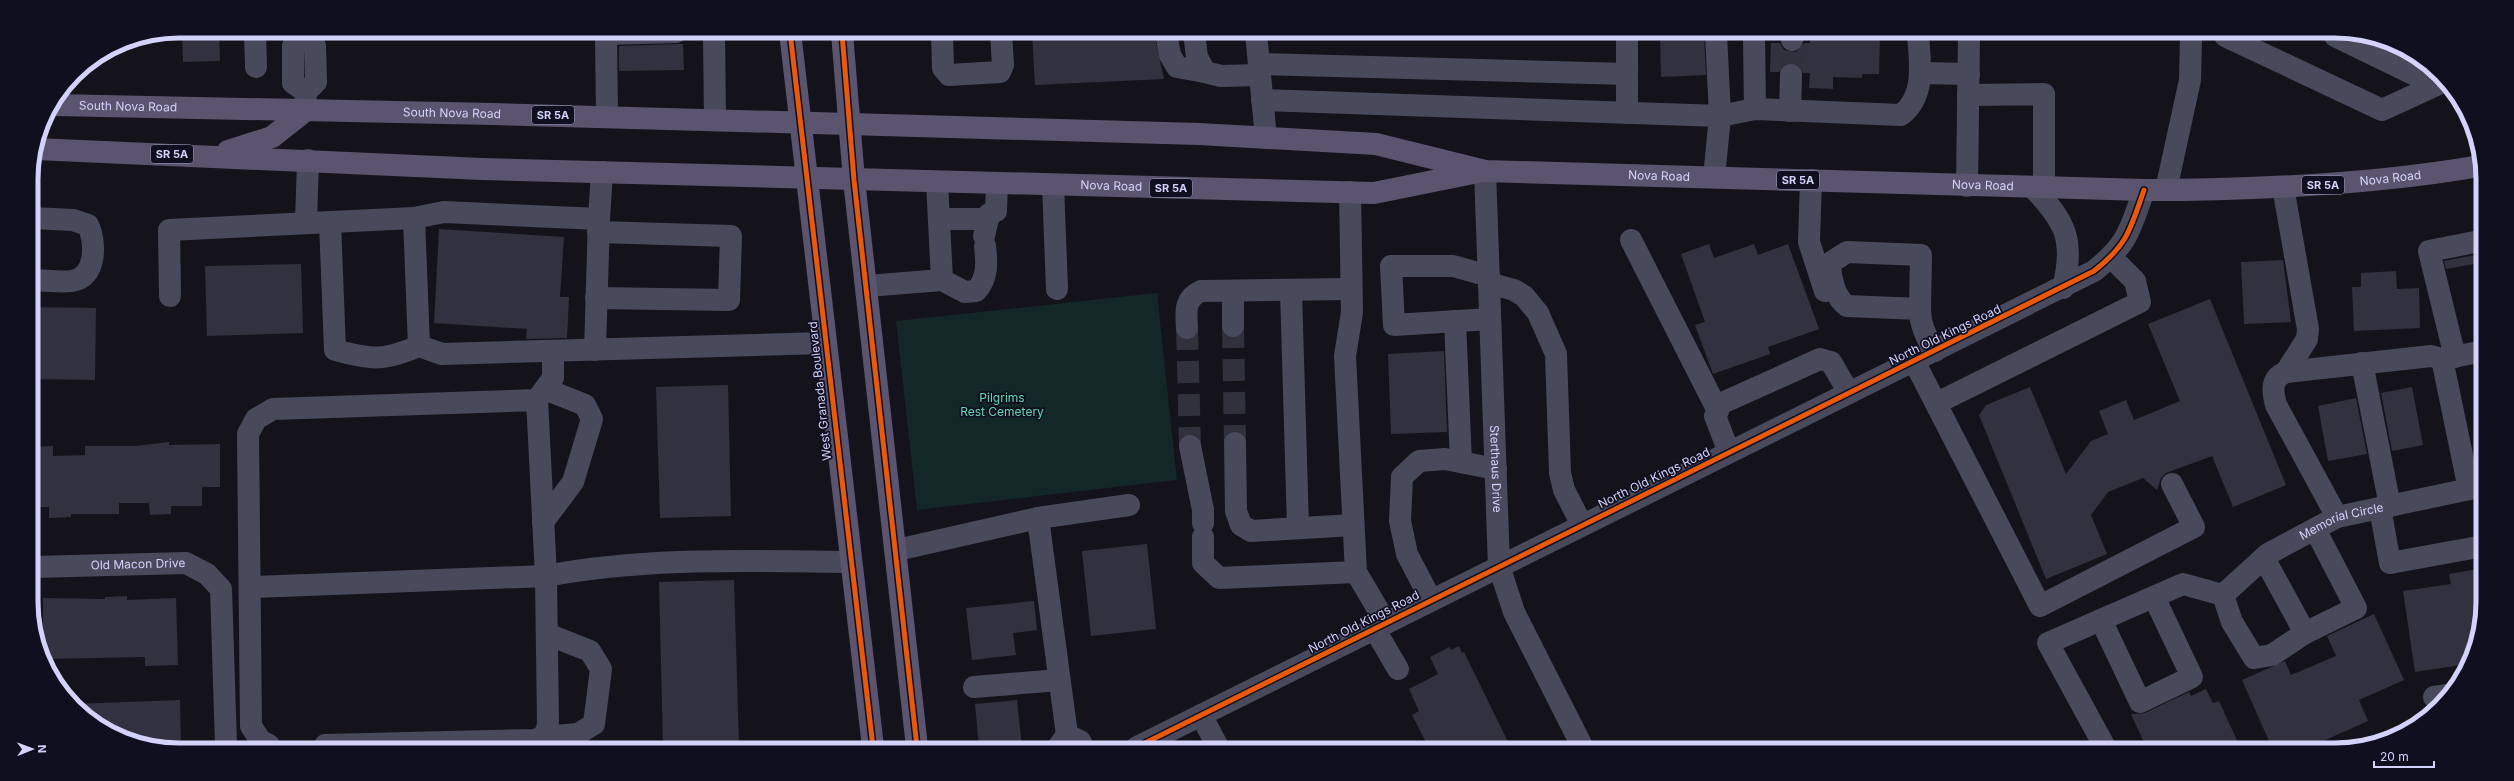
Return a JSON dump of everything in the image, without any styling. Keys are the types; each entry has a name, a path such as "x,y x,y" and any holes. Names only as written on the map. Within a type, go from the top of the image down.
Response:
{"main road":[{"name":"West Granada Boulevard","path":"791,38 850,562 873,743"},
{"path":"843,38 854,180 897,550 917,743"},
{"name":"South Nova Road","path":"59,105 305,102 607,117 850,124"},
{"path":"213,156 272,137 305,102"},
{"name":"Nova Road","path":"850,124 1266,138 1376,144 1485,171 2038,188 2166,190 2284,187 2427,175 2476,167"},
{"name":"SR 5A","path":"41,149 602,172 807,178"},
{"name":"Nova Road","path":"807,178 1374,193 1485,171"}],"street":[{"path":"255,38 256,67"},
{"path":"305,102 316,82 315,46 311,38"},
{"path":"606,38 607,117"},
{"path":"714,38 715,120"},
{"path":"942,38 943,68 948,75 1000,72 1003,65 1001,38"},
{"path":"1167,38 1170,54 1177,67 1221,76 1259,69 1627,74"},
{"path":"1195,38 1197,57 1205,72"},
{"path":"1256,38 1266,138"},
{"path":"1627,38 1627,113"},
{"path":"1714,177 1720,116 1716,38"},
{"path":"1754,38 1755,109"},
{"path":"1262,100 1720,116 1755,109 1901,115 1910,108 1916,95 1921,73 1918,38"},
{"path":"1967,186 1969,38"},
{"path":"2166,190 2190,80 2191,38"},
{"path":"2229,38 2382,110 2439,84"},
{"path":"2339,38 2437,82"},
{"path":"1921,73 1969,85 2044,94 2038,188 2053,208 2066,235 2069,263 2063,288"},
{"path":"1790,111 1791,75"},
{"path":"306,223 308,160"},
{"name":"Sterthaus Drive","path":"1485,171 1499,566 1514,612 1580,743"},
{"path":"595,350 598,225 602,172"},
{"path":"1811,180 1809,242 1829,301 1838,315 1860,320 1920,314"},
{"path":"937,182 942,280"},
{"path":"867,286 942,280 965,292 976,291 984,282 987,261 986,234 989,214 996,211 997,184"},
{"path":"1053,185 1057,289"},
{"path":"2284,187 2308,329 2307,339 2286,372"},
{"name":"North Old Kings Road","path":"1145,743 1848,393 2063,288 2094,271 2111,257 2129,234 2144,190"},
{"path":"1350,192 1352,312 1345,356 1356,572 1398,669"},
{"path":"170,296 169,230 414,218 444,212 731,236 729,300 596,298"},
{"path":"38,218 73,220 88,224 93,235 93,258 82,277 73,281 38,280"},
{"path":"414,218 419,346"},
{"path":"939,219 986,234"},
{"path":"330,222 335,350 366,358 393,357 419,346 442,354 825,343"},
{"path":"1630,240 1718,411"},
{"path":"2474,488 2448,358 2429,251 2476,242"},
{"path":"1920,314 1847,306 1841,301 1830,273 1830,263 1847,252 1921,255 1920,314 1926,338 1935,351"},
{"path":"1937,403 2140,302 2135,281 2111,257"},
{"path":"1490,319 1394,325 1391,266 1453,266 1514,290 1524,296 1538,313 1556,354 1560,473 1564,490 1582,525"},
{"path":"1186,328 1186,307 1191,296 1201,291 1291,291 1351,288"},
{"path":"1233,291 1233,326"},
{"path":"1291,291 1298,528"},
{"path":"1455,321 1461,462"},
{"path":"544,737 548,725 541,395 553,378 553,351"},
{"path":"2338,517 2276,405 2272,393 2274,381 2278,375 2286,372 2362,363 2430,356 2448,358 2476,353"},
{"path":"1729,452 1716,416 1720,404 1820,359 1831,362 1848,393"},
{"path":"1914,361 1937,403 2040,606 2194,527 2172,484"},
{"path":"2362,363 2385,507 2390,563 2476,547"},
{"path":"265,743 260,740 251,726 251,587 248,434 256,419 273,409 541,395 585,405 592,419 573,482 543,522"},
{"path":"1235,443 1236,511 1241,525 1251,531 1353,525"},
{"path":"1190,446 1203,510 1203,563 1218,578 1356,572"},
{"path":"1431,600 1407,554 1400,521 1402,477 1419,461 1445,459 1496,469"},
{"name":"Memorial Circle","path":"2223,595 2264,558 2338,517 2474,488"},
{"path":"897,550 1038,518 1129,505"},
{"path":"1038,518 1059,680 1069,743"},
{"path":"2103,743 2048,643 2183,584 2223,595 2232,622 2254,658 2272,656 2305,633 2356,608 2315,529"},
{"path":"2264,558 2305,633"},
{"path":"251,587 546,576 585,568 699,561 850,562"},
{"name":"Old Macon Drive","path":"38,567 186,563 207,574 221,589 226,743"},
{"path":"2101,620 2140,702 2192,677 2154,597"},
{"path":"409,743 534,740 544,737 578,734 594,724 601,670 590,651 547,634"},
{"path":"974,688 1059,680"},
{"path":"1201,715 1216,743"}],"green space":[{"name":"Pilgrims Rest Cemetery","path":"1157,293 1177,480 917,510 896,321"}],"building":[{"path":"182,38 219,38 220,61 183,62"},
{"path":"1032,38 1155,38 1164,79 1035,85"},
{"path":"1660,38 1704,38 1706,75 1661,77"},
{"path":"1810,38 1880,38 1879,74 1862,74 1862,78 1833,77 1833,89 1809,88 1810,73 1803,73 1797,64 1785,64 1779,72 1770,72 1771,43 1780,43 1784,50 1796,52 1804,43 1810,43"},
{"path":"683,44 684,70 619,71 619,46"},
{"path":"439,229 564,237 560,297 569,297 567,338 526,339 527,329 434,323"},
{"path":"1709,244 1714,258 1754,244 1758,255 1788,244 1819,329 1768,347 1770,354 1713,374 1695,325 1705,322 1681,254"},
{"path":"2476,255 2476,264 2446,269 2444,261"},
{"path":"2283,260 2291,322 2244,324 2241,262"},
{"path":"301,264 303,333 207,336 205,266"},
{"path":"2396,271 2397,289 2419,288 2420,328 2354,331 2352,287 2361,287 2361,273"},
{"path":"2210,299 2286,485 2233,507 2212,456 2166,473 2161,478 2157,490 2143,478 2108,492 2091,515 2107,554 2046,579 1979,415 1986,405 2030,387 2066,474 2091,441 2108,434 2099,411 2126,400 2134,420 2180,401 2148,324"},
{"path":"38,307 96,308 95,380 38,379"},
{"path":"1444,351 1447,432 1391,434 1388,354"},
{"path":"728,385 731,516 660,518 656,387"},
{"path":"2412,387 2423,445 2392,451 2381,393"},
{"path":"2356,398 2367,454 2328,461 2318,406"},
{"path":"169,442 169,445 220,444 220,487 202,487 202,506 171,506 171,514 150,515 149,503 119,503 119,514 71,514 71,517 49,518 49,507 38,507 38,447 53,446 53,456 85,455 85,446 135,446"},
{"path":"1147,544 1156,629 1091,636 1082,551"},
{"path":"2476,569 2476,611 2469,647 2460,665 2415,672 2403,591 2451,584 2449,574"},
{"path":"734,580 739,743 663,743 659,582"},
{"path":"127,596 127,600 176,598 178,665 145,666 145,657 50,659 43,638 43,598 105,599 105,597"},
{"path":"1034,601 1037,630 1013,633 1016,655 972,660 966,608"},
{"path":"2374,614 2404,680 2359,700 2368,721 2319,743 2270,743 2242,680 2285,661 2291,675 2336,656 2327,636"},
{"path":"1459,646 1462,653 1464,652 1509,743 1426,743 1412,715 1419,711 1409,689 1438,674 1430,657 1450,647 1451,650"},
{"path":"2206,689 2213,703 2219,701 2238,743 2144,743 2131,714 2145,713 2189,692 2191,696"},
{"path":"180,700 181,743 161,742 134,736 108,724 81,704"},
{"path":"1017,700 1022,743 979,743 975,704"}],"tunnel":[{"path":"1791,75 1792,40"},
{"path":"1233,326 1235,443"},
{"path":"1187,328 1190,446"}],"cycle path":[{"path":"791,38 873,743"},
{"path":"842,38 854,180 917,743"},
{"path":"1145,743 2094,271 2114,253 2121,244 2131,226 2144,190"}]}
